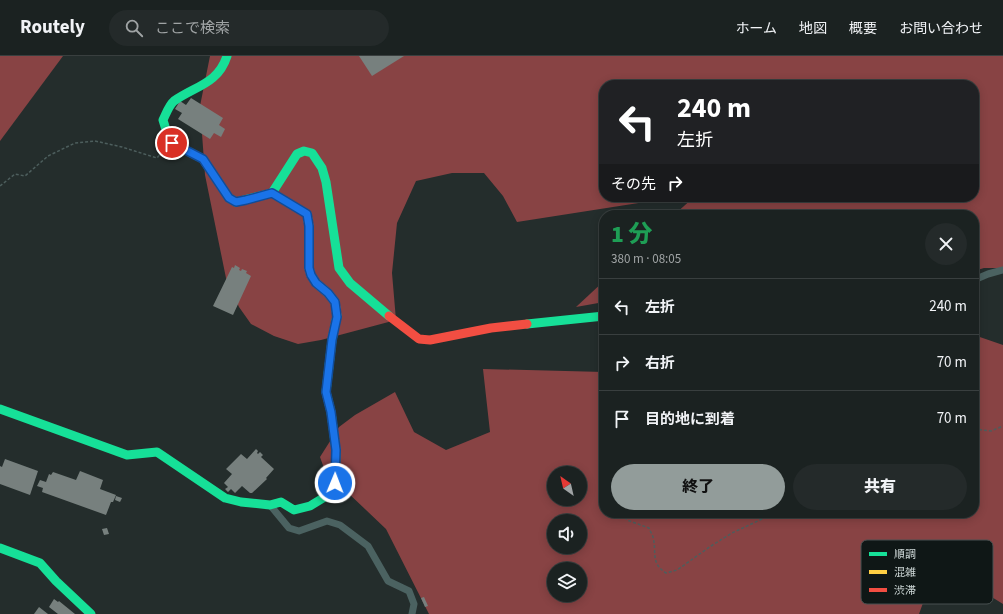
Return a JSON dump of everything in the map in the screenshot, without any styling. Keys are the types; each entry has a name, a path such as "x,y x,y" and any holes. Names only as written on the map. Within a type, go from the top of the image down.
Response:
{"street":[{"path":"227,56 224,66 212,80 173,102 167,111 163,120 172,143 203,159 229,198 236,202 272,193 297,154 304,151 312,153 322,168 326,182 339,268 356,288 400,326 419,339 430,340 491,328 599,317"},
{"path":"0,409 127,455 157,452 225,498 241,502 270,505 281,502 294,510 310,506 328,495 335,483 336,450 331,412 326,392 332,340 337,317 335,302 328,293 316,283 311,275 309,268 309,226 307,214 272,193"},
{"path":"979,278 1003,270"},
{"path":"270,505 289,528 299,531 327,521 340,525 368,546 388,581 409,591 414,604 412,614"},
{"path":"0,548 40,563 91,614"}],"path":[{"path":"0,186 15,174 25,176 48,156 75,143 94,141 122,147 157,158 163,150 172,143"},
{"path":"979,430 991,431 1003,426"},
{"path":"626,518 627,520 649,528 653,538 655,561 659,569 666,573 677,570 732,533 763,518"}],"shaded area":[{"path":"0,56 63,56 0,141"},
{"path":"210,56 1003,56 1003,268 979,270 979,210 680,210 688,202 979,202 979,80 599,80 599,202 645,202 517,222 503,196 484,173 452,173 416,181 397,223 392,273 396,320 321,340 298,344 274,336 251,324 239,307 226,278 205,175 200,106"},
{"path":"599,286 599,303 576,307"},
{"path":"979,337 1003,345 1003,604 993,598 993,540 861,540 861,604 923,604 919,614 429,614 386,529 325,471 320,457 339,427 355,415 395,392 414,432 446,450 490,432 483,369 599,372 599,518 979,518"}],"building":[{"path":"359,56 404,56 372,76"},
{"path":"191,98 223,118 219,125 225,129 221,137 214,133 210,139 178,119 182,113 175,109 180,101 186,105"},
{"path":"235,265 240,268 239,270 241,271 242,269 247,271 246,273 251,276 233,315 213,306 232,267 234,268"},
{"path":"256,449 258,451 257,453 258,454 260,452 263,455 261,457 274,469 266,478 267,479 252,493 242,486 235,493 231,489 228,492 225,489 228,487 224,483 232,474 226,469 241,454 247,459"},
{"path":"5,459 38,471 30,495 0,484 0,466 2,467"},
{"path":"80,471 103,480 100,489 116,495 113,502 111,502 106,515 42,492 43,488 37,486 40,480 46,482 49,474 51,475 53,472 76,480"},
{"path":"116,496 122,498 120,502 115,500"},
{"path":"107,528 109,534 104,535 102,529"},
{"path":"424,597 428,606 425,607 421,598"},
{"path":"54,599 58,602 59,601 75,614 58,614 49,607"},
{"path":"39,607 48,614 34,614"}],"traffic: fast":[{"path":"227,56 218,73 212,79 174,101 171,105 163,120 172,143 203,159 229,198 236,202 272,193 297,154 304,151 312,153 322,168 326,182 339,268 350,283 389,316"},
{"path":"0,409 127,455 157,452 225,498 241,502 270,505 281,502 294,510 310,506 328,495 335,483 336,450 331,412 326,392 332,340 337,316"},
{"path":"527,324 599,317"},
{"path":"0,548 40,563 56,581 91,614"}],"traffic: slow":[{"path":"272,193 307,214 309,226 309,268 311,275 316,283 328,293 335,302 337,316"}],"traffic: jam":[{"path":"389,316 419,339 430,340 491,328 527,324"}],"route":[{"path":"172,143 203,159 229,198 236,202 272,193 307,214 309,226 309,268 311,275 316,283 328,293 335,302 337,317 332,340 326,392 331,412 336,450 335,483"}]}
